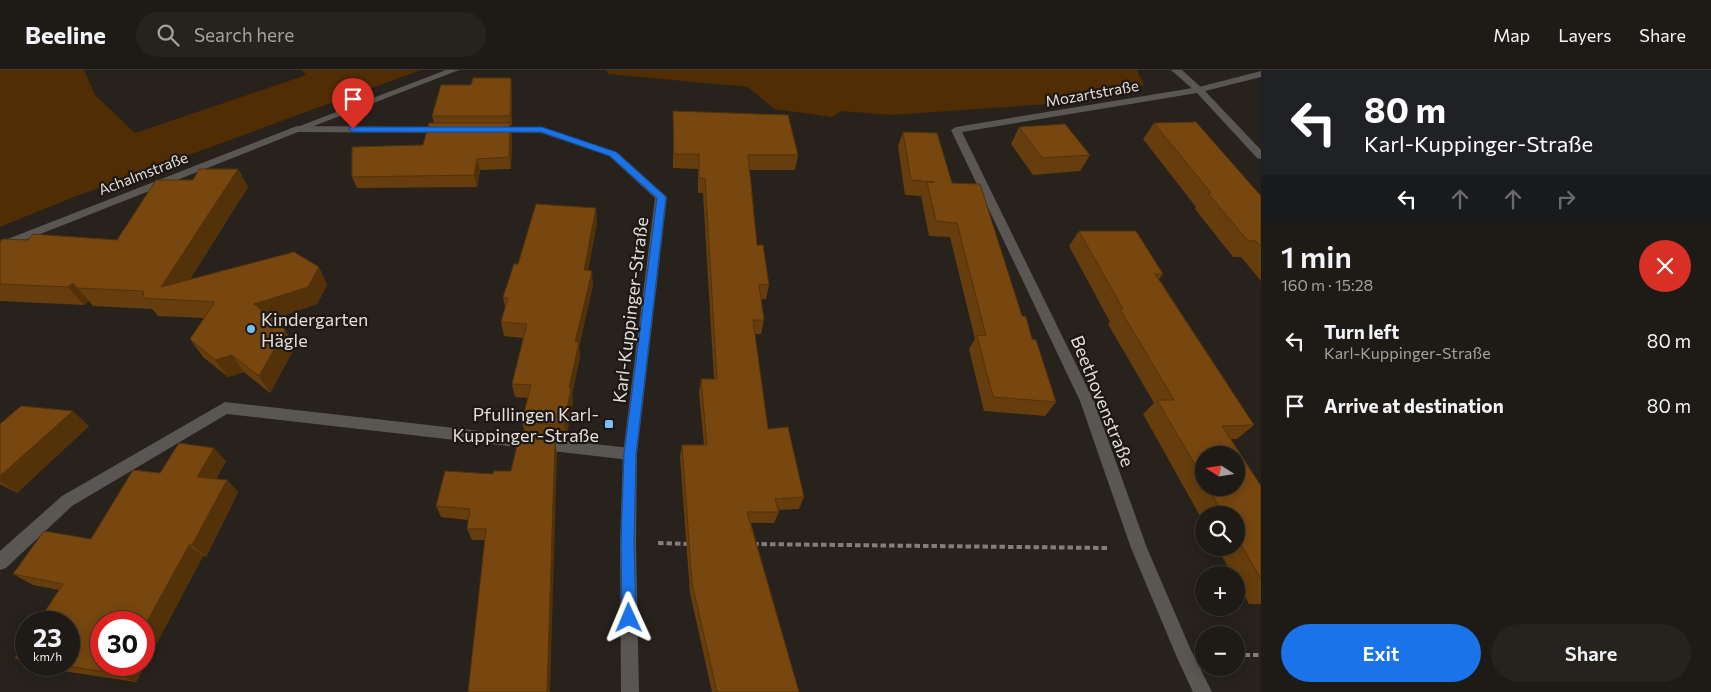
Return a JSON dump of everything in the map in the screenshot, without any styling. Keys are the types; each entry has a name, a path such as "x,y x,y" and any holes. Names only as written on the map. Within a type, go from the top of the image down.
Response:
{"street":[{"name":"Achalmstraße","path":"0,246 296,129 454,70"},
{"path":"1176,70 1199,90 1261,156"},
{"name":"Mozartstraße","path":"956,130 1199,90 1261,74"},
{"path":"296,129 454,130"},
{"name":"Karl-Kuppinger-Straße","path":"483,130 542,130 613,154 661,197 630,454 628,543 630,692"},
{"name":"Beethovenstraße","path":"956,130 1087,401 1140,548 1184,654 1203,692"},
{"path":"0,562 67,501 225,408 630,454"}],"path":[{"path":"628,543 697,544"},
{"path":"746,544 1140,548"},
{"path":"1245,654 1261,655"}],"shaded area":[{"path":"0,70 84,70 95,95 135,133 306,75 301,70 421,70 74,197 0,227"},
{"path":"606,70 1137,70 1144,85 1064,103 891,115 841,111 832,117 774,109 748,87 608,74"}],"building":[{"path":"473,78 511,78 510,116 432,116 441,85 471,85"},
{"path":"673,111 788,115 798,155 748,155 757,245 763,245 769,285 759,284 764,320 753,320 768,429 788,427 804,497 775,499 779,512 747,512 799,692 717,692 692,583 682,445 707,445 701,379 717,379 705,178 699,178 699,154 674,154"},
{"path":"1196,122 1261,196 1261,246 1256,241 1248,241 1154,123"},
{"path":"429,123 510,123 509,157 477,159 474,175 352,177 352,147 423,145"},
{"path":"1065,124 1090,155 1042,158 1019,127"},
{"path":"903,132 937,133 952,183 980,184 1022,316 1026,317 1032,339 1036,340 1056,402 993,397 977,335 986,336 957,223 936,221 927,182 935,182 911,180"},
{"path":"199,169 238,169 161,287 294,252 319,267 308,287 254,304 285,330 259,376 232,355 215,360 190,339 215,302 144,298 143,291 77,288 73,283 68,287 0,284 0,242 2,239 28,240 33,234 117,240 156,180 193,180"},
{"path":"536,204 596,208 584,270 592,271 575,342 579,342 569,388 571,388 564,424 556,423 555,425 522,421 531,385 512,384 527,324 501,322 508,298 503,297 514,264 518,264"},
{"path":"1079,231 1136,231 1163,274 1155,274 1254,425 1222,426 1235,446 1195,446 1195,465 1157,400 1174,400 1120,309 1123,309"},
{"path":"21,406 73,411 0,476 0,424"},
{"path":"519,437 555,441 547,692 468,692 486,529 467,529 470,509 436,506 445,471 493,474 494,471 511,471"},
{"path":"179,443 214,448 197,477 227,480 192,545 189,545 153,611 90,611 90,670 80,668 80,611 45,611 63,584 13,574 44,531 91,539 133,470 160,473"},
{"path":"1245,461 1261,486 1261,579 1245,551 1245,506 1219,506 1213,496 1245,496"}],"place":[{"name":"Kindergarten Hägle","path":"251,329"},
{"name":"Pfullingen Karl- Kuppinger-Straße","path":"609,424"}],"route":[{"path":"353,129 542,130 613,154 661,197 630,454 629,618"}]}
